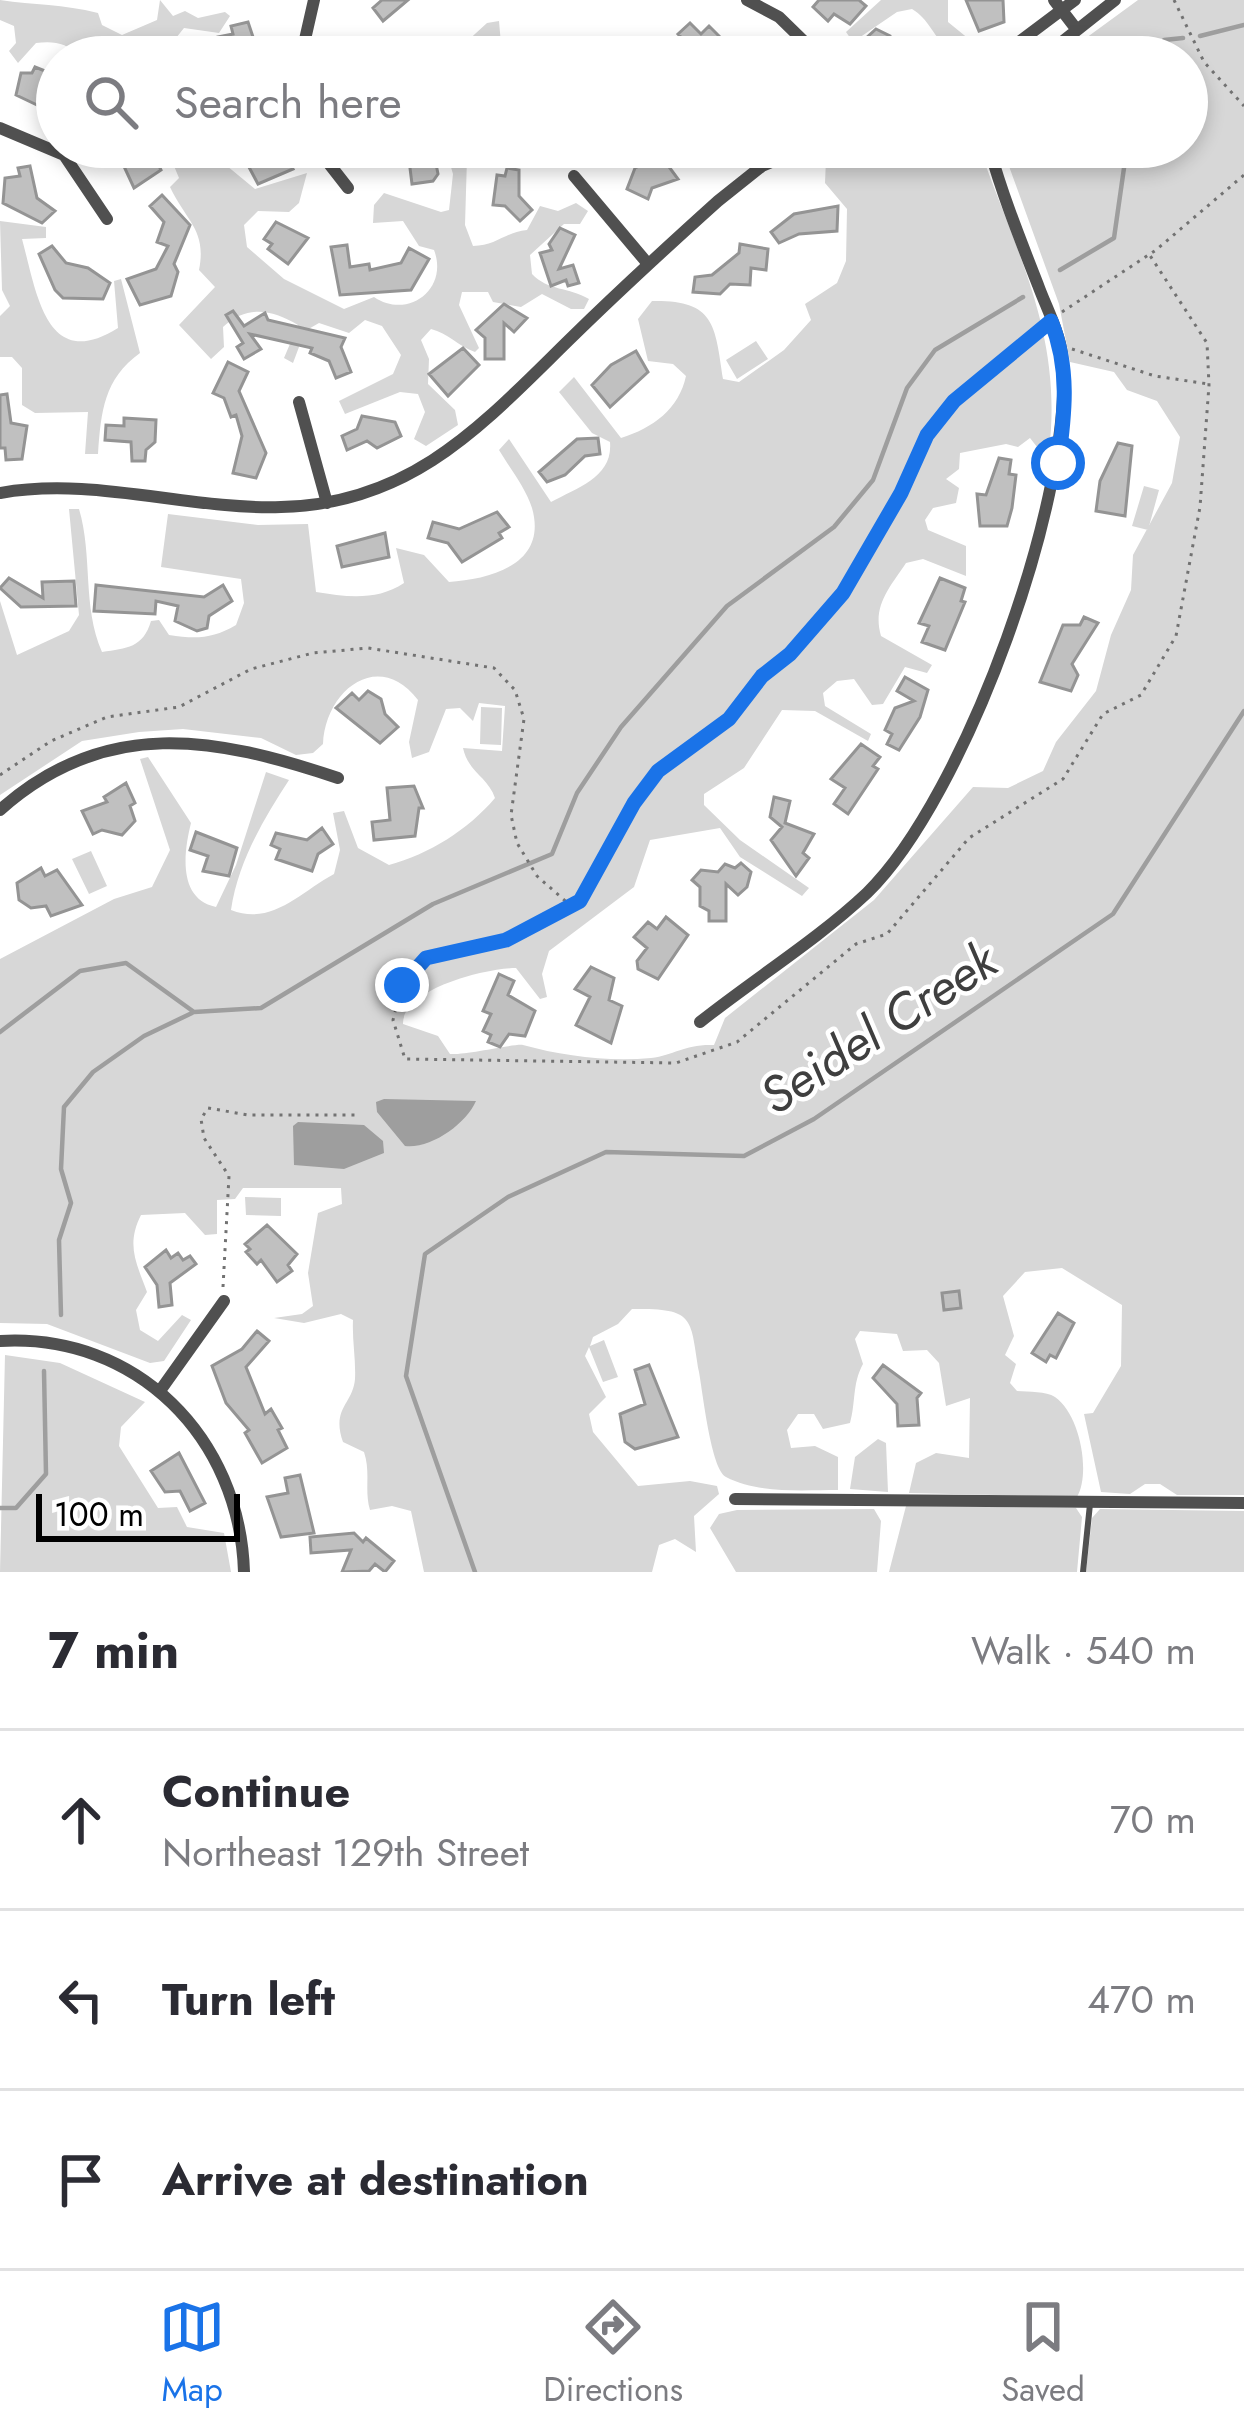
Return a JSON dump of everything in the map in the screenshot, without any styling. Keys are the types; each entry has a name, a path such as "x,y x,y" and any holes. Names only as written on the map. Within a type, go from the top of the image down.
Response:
{"street":[{"path":"306,36 314,0"},
{"path":"747,0 779,17 798,36"},
{"path":"1023,36 1058,5 1075,0"},
{"path":"1069,36 1115,0"},
{"path":"1058,5 1077,30"},
{"path":"0,128 36,143"},
{"path":"73,168 107,220"},
{"path":"332,168 348,188"},
{"path":"0,493 64,488 250,508 327,503 415,474 464,442 648,264 745,178 765,168"},
{"path":"700,1022 866,894 920,831 956,767 1058,463 1066,404 1061,347 996,168"},
{"path":"574,176 648,264"},
{"path":"299,402 327,503"},
{"path":"0,810 76,759 141,744 205,741 261,752 338,778"},
{"path":"162,1388 224,1301"},
{"path":"0,1341 34,1339 89,1352 162,1388 214,1452 243,1538 244,1572"},
{"path":"735,1498 1244,1503"}],"lane":[{"path":"1083,1572 1090,1503"}],"path":[{"path":"1174,0 1191,36"},
{"path":"1208,66 1244,106"},
{"path":"1149,254 1207,344 1209,385 1200,507 1176,636 1141,695 1103,714 1063,779 969,838 887,934 856,944 736,1042 676,1063 405,1059 393,1020 402,985 426,958 506,940 580,901 634,803 658,771 729,719 762,676 790,654 843,593 901,493 927,435 954,401 1051,321 1149,254 1244,176"},
{"path":"1061,347 1155,376 1209,385"},
{"path":"0,775 107,717 179,707 251,669 340,649 398,652 494,668 515,690 524,719 511,815 526,860 571,906"},
{"path":"224,1301 229,1176 204,1138 201,1119 208,1108 248,1115 358,1115"}],"shaded area":[{"path":"0,0 98,13 102,25 122,35 157,20 160,0 173,16 185,11 198,18 225,12 230,16 219,33 184,28 178,36 36,36 36,43 18,63 9,51 16,43 14,26 0,20"},
{"path":"881,0 948,0 948,22 965,36 937,36 912,9 897,12 862,36 846,32"},
{"path":"1138,0 1244,0 1244,1495 1177,1495 1160,1484 1145,1484 1130,1494 1101,1492 1084,1414 1093,1413 1121,1366 1122,1305 1062,1268 1025,1272 1003,1296 1014,1336 1005,1355 1016,1364 1010,1383 1017,1391 1051,1395 1071,1416 1083,1459 1077,1497 909,1493 916,1463 936,1453 969,1458 970,1398 946,1406 939,1363 927,1350 903,1351 897,1334 860,1331 855,1339 863,1364 850,1423 823,1429 814,1414 798,1414 787,1430 791,1448 815,1446 838,1457 838,1490 781,1490 726,1477 708,1430 691,1328 679,1314 632,1309 618,1324 593,1337 590,1346 604,1340 618,1377 603,1382 589,1347 585,1356 606,1397 589,1414 593,1432 638,1486 690,1481 717,1486 719,1494 694,1516 696,1552 675,1539 659,1545 652,1572 424,1572 411,1511 392,1506 370,1510 364,1452 343,1442 340,1431 341,1414 355,1379 353,1320 341,1314 304,1323 274,1318 302,1314 313,1306 308,1273 318,1213 342,1204 341,1188 243,1188 235,1199 217,1200 217,1234 205,1235 185,1213 141,1215 133,1245 147,1292 136,1310 140,1330 158,1341 182,1315 191,1320 164,1361 150,1363 47,1324 0,1323 0,959 114,899 152,887 170,850 140,759 148,757 191,823 186,847 189,884 203,902 216,907 236,865 266,772 289,780 253,842 234,892 231,910 259,914 285,905 334,874 340,850 333,813 344,811 358,848 389,865 404,860 460,830 495,798 463,748 502,751 505,706 479,703 473,721 460,708 446,709 429,752 412,758 409,742 418,700 387,677 371,677 343,693 333,707 323,744 313,753 296,755 261,738 183,729 139,732 82,741 0,795 0,601 17,655 69,631 79,615 69,509 79,509 92,617 102,652 139,642 151,621 159,620 169,635 187,637 211,635 236,625 244,603 241,579 161,567 168,514 258,525 308,524 316,592 361,596 394,589 404,583 396,548 424,555 449,582 498,572 524,555 535,527 522,485 499,450 509,439 551,502 592,480 609,454 610,442 592,433 559,392 574,377 621,438 654,423 683,388 686,376 673,364 648,361 638,319 652,301 700,310 713,329 723,379 739,382 784,350 811,320 805,304 837,283 846,261 847,209 825,183 826,168 987,168 1043,332 1052,409 1049,451 1041,452 1030,438 1018,447 1006,444 960,453 959,469 946,479 959,488 956,503 933,508 925,520 928,530 966,546 966,576 923,559 906,563 884,597 879,615 881,636 932,665 927,673 905,667 883,704 872,705 854,679 837,681 823,693 825,706 871,734 868,741 815,711 782,710 744,768 704,794 704,805 740,840 809,888 802,896 740,857 720,828 650,840 634,887 549,951 542,974 547,997 540,999 516,968 486,972 430,991 406,1012 403,1024 438,1036 450,1054 519,1045 586,1057 635,1059 714,1045 725,1018 874,900 973,787 1008,788 1043,771 1056,742 1096,691 1111,635 1131,590 1133,555 1172,483 1180,437 1157,401 1127,390 1114,372 1070,362 1059,304 1010,168 1208,168 1208,36 1089,36"},
{"path":"499,21 500,36 473,36 487,23"},
{"path":"175,168 230,168 255,189 307,173 299,203 289,212 258,211 244,225 247,247 284,279 344,309 374,297 387,303 412,303 431,288 436,277 434,250 419,246 403,221 373,223 374,205 384,193 441,212 449,210 451,168 467,168 465,225 473,246 527,230 540,206 558,211 576,203 588,211 580,224 564,224 530,255 532,274 589,299 584,309 571,309 542,294 521,307 493,302 488,292 462,292 459,305 479,348 475,352 431,329 421,340 429,359 428,384 455,410 458,425 426,446 414,439 425,412 418,394 400,392 345,414 339,401 393,374 401,355 382,326 365,320 349,333 319,323 305,331 293,363 284,358 298,325 278,315 250,312 232,320 223,327 224,347 211,359 179,325 215,287 199,270 198,235 170,187 179,178"},
{"path":"0,221 46,227 46,238 22,239 40,303 60,334 75,341 118,328 114,281 121,279 140,353 119,374 107,397 98,454 85,454 88,412 35,413 22,405 22,368 12,357 0,357 0,316 10,306 2,290"},
{"path":"756,341 768,359 737,379 726,360"},
{"path":"1144,486 1159,490 1148,530 1132,526"},
{"path":"481,707 502,708 501,745 480,744"},
{"path":"91,851 107,886 89,894 72,859"},
{"path":"476,1101 446,1133 405,1146 377,1112 376,1102"},
{"path":"298,1122 364,1125 383,1141 384,1153 344,1169 294,1165 293,1126"},
{"path":"245,1197 281,1198 281,1216 246,1215"},
{"path":"5,1355 60,1363 145,1402 121,1427 119,1446 158,1508 177,1507 187,1527 224,1533 231,1572 0,1572"},
{"path":"878,1439 886,1443 888,1492 850,1489 855,1457"},
{"path":"906,1506 1076,1508 1082,1517 1077,1572 889,1572"},
{"path":"874,1509 881,1521 877,1572 736,1572 710,1528 719,1514 737,1510"},
{"path":"1100,1509 1244,1511 1244,1572 1086,1572 1092,1518"}],"building":[{"path":"382,0 408,0 383,21 373,8"},
{"path":"819,0 859,0 866,6 850,24 834,14 828,21 813,7"},
{"path":"966,0 1003,0 1004,22 979,31"},
{"path":"248,22 253,36 223,36 233,34 231,26"},
{"path":"690,23 701,34 709,26 719,36 680,36"},
{"path":"36,67 36,104 16,95 21,73 32,73"},
{"path":"30,166 37,198 55,211 42,223 3,203 5,178 20,176 18,168"},
{"path":"125,168 160,168 161,170 134,188"},
{"path":"249,168 293,169 258,184"},
{"path":"410,168 437,168 433,181 412,184"},
{"path":"507,168 519,170 519,196 532,210 520,221 505,206 493,205 497,175 505,176"},
{"path":"635,168 670,168 678,179 652,188 648,199 627,189"},
{"path":"162,195 190,225 174,264 178,272 171,296 140,305 127,279 156,269 168,246 157,242 164,222 150,206"},
{"path":"838,206 837,231 799,234 779,243 771,232 794,214"},
{"path":"276,222 308,238 288,264 268,249 272,244 264,239"},
{"path":"560,228 575,235 559,269 573,265 579,283 568,286 566,280 551,286 540,253 552,250 549,244"},
{"path":"740,244 768,249 766,270 751,268 750,285 730,284 720,294 693,292 695,277 712,275 739,253"},
{"path":"347,245 350,267 369,264 370,270 401,263 409,248 429,259 411,290 340,295 331,247"},
{"path":"52,246 66,263 88,268 110,283 103,299 63,298 55,290 39,254"},
{"path":"504,304 527,318 514,332 504,323 504,359 485,359 485,338 476,330"},
{"path":"233,311 244,326 265,313 268,320 345,338 341,347 351,372 336,378 329,361 310,353 312,348 250,334 261,349 244,359 237,347 243,343 226,315"},
{"path":"463,348 479,365 448,396 429,374"},
{"path":"636,351 648,372 610,407 592,385 611,365"},
{"path":"228,362 248,372 239,391 266,453 256,478 233,473 242,436 236,415 231,417 224,398 213,393"},
{"path":"7,394 11,423 27,426 22,459 6,460 5,448 0,448 0,395"},
{"path":"362,416 395,422 401,436 377,448 367,441 347,450 342,436 357,429"},
{"path":"124,418 156,420 155,442 146,450 145,461 132,461 131,442 105,440 106,425 124,426"},
{"path":"598,438 600,454 585,456 565,475 547,482 539,472 577,439"},
{"path":"1118,443 1132,446 1125,516 1096,511 1100,481"},
{"path":"999,458 1011,460 1009,474 1016,475 1007,526 980,526 977,494 986,495"},
{"path":"497,512 509,527 499,533 502,538 462,562 448,543 428,538 433,522 459,529"},
{"path":"385,533 389,557 342,567 337,546"},
{"path":"9,578 43,598 42,582 74,581 76,606 21,607 0,588"},
{"path":"940,578 965,588 961,601 965,602 945,650 922,642 929,626 919,623"},
{"path":"96,585 204,597 223,585 232,601 209,616 207,628 197,631 175,621 178,606 156,601 155,614 94,611"},
{"path":"1084,617 1098,623 1072,664 1078,675 1071,691 1040,682 1063,625 1080,625"},
{"path":"905,677 928,690 920,717 899,750 887,744 892,734 885,730 895,708 914,701 897,691"},
{"path":"368,691 381,699 385,714 398,727 380,743 336,708 352,693 359,700"},
{"path":"861,744 880,757 873,766 878,769 848,814 834,804 845,788 831,779"},
{"path":"126,783 135,803 130,806 135,821 122,835 102,830 93,834 82,811 107,802 104,797"},
{"path":"414,786 423,808 419,808 415,836 374,840 372,822 390,820 387,788"},
{"path":"774,797 790,801 785,823 814,834 803,853 809,858 796,876 771,840 782,827 770,817"},
{"path":"322,828 333,844 318,854 312,871 276,859 280,849 271,845 276,833 307,840"},
{"path":"196,832 237,848 229,876 203,871 208,856 190,850"},
{"path":"741,863 751,872 747,887 738,895 726,884 726,921 709,921 709,911 700,906 700,887 692,880 701,870 718,872 725,864 735,868"},
{"path":"41,868 45,876 57,870 82,905 51,916 46,906 31,908 19,900 17,883"},
{"path":"666,917 688,935 658,979 638,969 637,961 647,948 634,937 648,922 657,929"},
{"path":"591,967 614,978 609,1000 622,1006 611,1043 576,1025 590,997 575,989"},
{"path":"499,974 514,981 508,995 535,1011 525,1036 509,1034 500,1047 488,1042 491,1035 483,1031 491,1014 483,1011"},
{"path":"267,1225 297,1254 288,1265 292,1271 277,1282 261,1260 257,1264 246,1252 250,1249 245,1244"},
{"path":"166,1250 171,1258 178,1253 183,1260 190,1256 196,1264 170,1283 172,1305 159,1307 157,1285 145,1267"},
{"path":"959,1291 961,1308 944,1310 942,1293"},
{"path":"1058,1313 1074,1323 1056,1358 1050,1355 1046,1362 1032,1353"},
{"path":"257,1331 269,1341 246,1367 265,1414 271,1409 282,1428 278,1430 287,1448 262,1463 245,1433 249,1430 226,1403 212,1366 242,1349"},
{"path":"649,1365 678,1437 635,1449 625,1442 620,1414 645,1404 635,1370"},
{"path":"883,1365 921,1393 917,1398 919,1425 898,1426 897,1404 873,1378"},
{"path":"179,1453 205,1503 190,1511 180,1491 165,1492 151,1471"},
{"path":"300,1475 314,1533 281,1537 267,1497 288,1493 285,1478"},
{"path":"354,1533 394,1561 385,1572 375,1564 369,1571 342,1572 351,1550 311,1553 310,1537"}],"waterway":[{"path":"1200,36 1244,25"},
{"path":"1060,270 1114,238 1124,168"},
{"path":"0,1032 80,971 126,963 194,1012 261,1008 433,904 552,854 577,793 621,727 727,606 834,527 873,480 907,388 935,350 1023,297"},
{"name":"Seidel Creek","path":"475,1572 406,1376 425,1254 508,1197 606,1152 744,1156 814,1119 1113,914 1244,711"},
{"path":"61,1315 59,1240 71,1203 61,1169 64,1107 93,1072 144,1036 192,1013"},
{"path":"0,1508 16,1508 46,1474 44,1371"}],"route":[{"path":"402,985 426,958 506,940 580,901 620,836 634,803 658,771 729,719 762,676 790,654 843,593 901,493 927,435 954,401 989,375 1028,335 1051,321 1061,347 1066,404 1058,463"}]}
